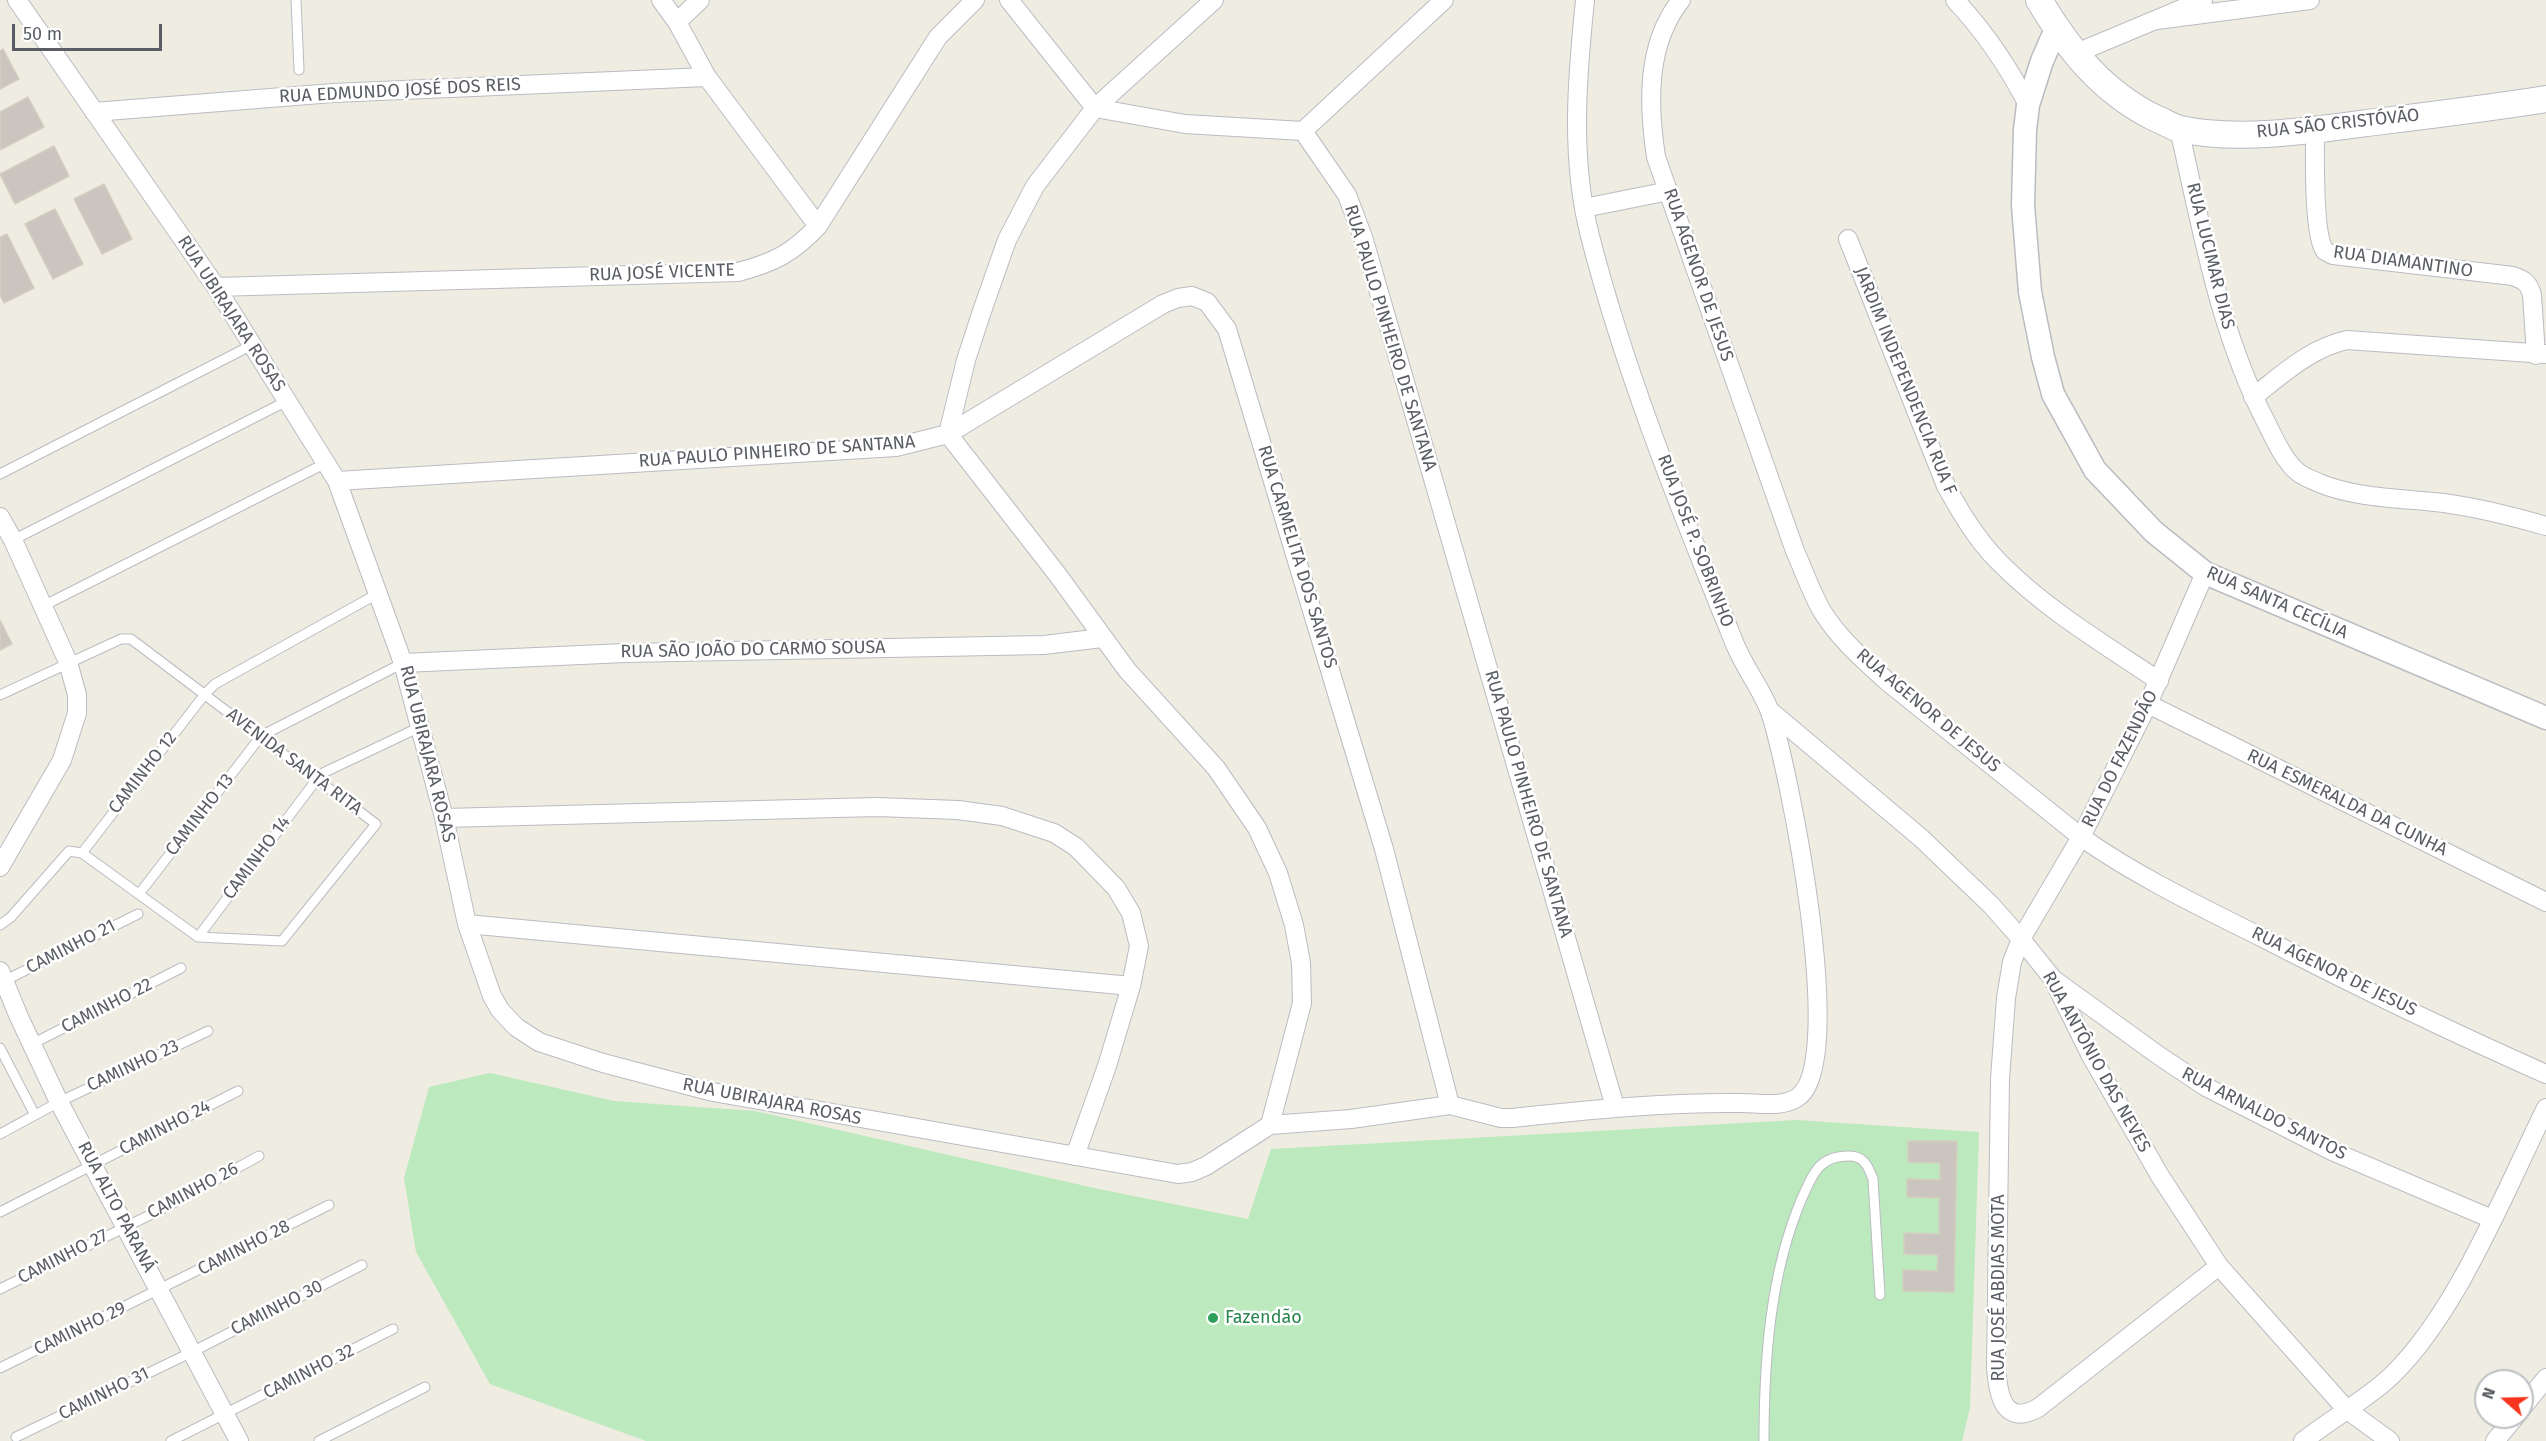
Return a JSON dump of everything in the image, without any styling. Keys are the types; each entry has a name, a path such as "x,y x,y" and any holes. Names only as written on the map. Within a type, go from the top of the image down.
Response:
{"main road":[{"name":"RUA SÃO CRISTÓVÃO","path":"2039,0 2074,54 2121,98 2179,129 2229,134 2315,130 2546,99"}],"street":[{"name":"RUA UBIRAJARA ROSAS","path":"17,0 216,288 337,481 403,663 444,818 467,924 492,996 500,1010 516,1027 539,1042 603,1063 713,1092 1178,1174 1192,1172 1239,1146 1270,1125"},
{"path":"661,0 677,22 707,77 818,226"},
{"path":"677,22 700,0"},
{"name":"RUA JOSÉ VICENTE","path":"216,288 738,272 768,264 787,254 818,226 938,37 975,0"},
{"path":"1009,0 1095,108 1185,124 1304,131 1444,0"},
{"path":"1214,0 1095,108 1035,186 1007,240 966,360 948,434 1057,574 1102,638 1149,696 1216,768 1257,828 1278,873 1294,926 1301,963 1302,1003 1270,1125 1351,1119 1450,1105 1501,1118 1615,1107"},
{"name":"RUA JOSÉ P. SOBRINHO","path":"1585,0 1577,81 1578,153 1584,208 1606,294 1634,381 1694,543 1739,654 1769,710 1797,834 1814,933 1816,1020 1814,1069 1811,1080 1799,1096 1784,1103 1711,1102 1615,1107"},
{"name":"RUA AGENOR DE JESUS","path":"1681,0 1671,12 1659,40 1651,90 1651,125 1656,157 1795,550 1822,611 1863,659 1889,683 2081,837 2111,858 2172,892 2304,959 2546,1074"},
{"path":"1955,0 1983,31 2028,105"},
{"path":"2074,54 2203,0"},
{"path":"2157,20 2310,0"},
{"name":"RUA SANTA CECÍLIA","path":"2056,29 2042,61 2028,105 2025,130 2023,205 2030,292 2043,357 2054,394 2095,470 2154,532 2205,573 2546,718"},
{"name":"RUA EDMUNDO JOSÉ DOS REIS","path":"94,112 333,93 707,77"},
{"name":"RUA LUCIMAR DIAS","path":"2179,129 2211,277 2228,332 2253,397 2280,450 2299,473 2320,483 2350,492 2482,508 2546,526"},
{"name":"RUA DIAMANTINO","path":"2315,130 2319,229 2322,247 2325,251 2333,255 2513,276 2522,280 2529,285 2532,294 2541,355"},
{"name":"RUA PAULO PINHEIRO DE SANTANA","path":"1304,131 1347,195 1363,237 1615,1107"},
{"path":"1584,208 1669,191"},
{"name":"JARDIM INDEPENDENCIA RUA F","path":"1848,239 1946,486 1967,522 1998,561 2021,583 2095,638 2159,681"},
{"name":"RUA CARMELITA DOS SANTOS","path":"948,434 1163,304 1192,296 1207,302 1218,314 1227,329 1252,406 1380,838 1450,1105"},
{"path":"2253,397 2310,354 2328,344 2347,340 2541,355"},
{"name":"RUA PAULO PINHEIRO DE SANTANA","path":"337,481 896,447 948,434"},
{"path":"0,517 13,540 68,662 77,695 77,712 69,746 0,867"},
{"name":"RUA DO FAZENDÃO","path":"2021,939 2081,837 2148,704 2205,573"},
{"name":"RUA SÃO JOÃO DO CARMO SOUSA","path":"403,663 625,652 1044,645 1102,638"},
{"name":"RUA ESMERALDA DA CUNHA","path":"2148,704 2546,902"},
{"name":"RUA ANTÔNIO DAS NEVES","path":"1769,710 1921,838 2021,939 2053,979 2073,1022 2125,1116 2160,1176 2219,1266 2346,1409 2391,1441"},
{"path":"444,818 877,807 958,810 1002,816 1054,833 1076,846 1116,888 1131,913 1137,930 1138,956 1131,986 1107,1066 1075,1156"},
{"path":"467,924 1131,986"},
{"name":"RUA JOSÉ ABDIAS MOTA","path":"2021,939 2012,962 2007,987 2000,1078 1996,1367 1998,1387 2004,1403 2012,1413 2020,1415 2038,1408 2219,1266"},
{"name":"RUA ALTO PARANÁ","path":"2,976 59,1102 239,1441"},
{"name":"RUA ARNALDO SANTOS","path":"2053,979 2206,1087 2332,1151 2492,1219"},
{"path":"2303,1441 2381,1385 2420,1341 2447,1303 2492,1219 2546,1108"},
{"path":"2534,1393 2546,1378"},
{"path":"2495,1441 2505,1429"}],"lane":[{"path":"296,0 299,70"},
{"path":"0,474 252,345"},
{"path":"13,540 287,401"},
{"path":"43,606 326,463"},
{"name":"CAMINHO 12","path":"82,852 215,684 378,593"},
{"name":"AVENIDA SANTA RITA","path":"68,662 121,639 131,639 376,824 282,940 198,937"},
{"path":"0,695 68,662"},
{"path":"261,736 403,663"},
{"path":"317,779 325,772 420,727"},
{"name":"CAMINHO 13","path":"139,894 261,736"},
{"name":"CAMINHO 14","path":"198,937 317,779"},
{"path":"0,925 11,916 69,851 82,852 198,937"},
{"name":"CAMINHO 21","path":"2,976 138,914"},
{"name":"CAMINHO 22","path":"32,1044 182,968"},
{"name":"CAMINHO 23","path":"0,1134 59,1102 208,1031"},
{"path":"0,1048 35,1115"},
{"name":"CAMINHO 24","path":"0,1212 238,1091"},
{"name":"CAMINHO 26","path":"126,1225 259,1156"},
{"path":"1764,1441 1764,1382 1779,1272 1787,1238 1811,1179 1820,1166 1833,1157 1852,1156 1862,1159 1869,1167 1872,1179 1880,1295"},
{"name":"CAMINHO 28","path":"160,1291 329,1204"},
{"name":"CAMINHO 27","path":"0,1289 126,1225"},
{"name":"CAMINHO 30","path":"192,1352 362,1265"},
{"name":"CAMINHO 29","path":"0,1368 160,1291"},
{"name":"CAMINHO 32","path":"171,1441 393,1329"},
{"name":"CAMINHO 31","path":"16,1437 192,1352"},
{"path":"319,1441 425,1387"}],"green space":[{"name":"Fazendão","path":"490,1073 614,1101 755,1111 1094,1188 1248,1219 1271,1149 1796,1120 1979,1132 1970,1408 1962,1441 646,1441 490,1384 416,1252 404,1178 429,1087"}],"building":[{"path":"3,49 19,79 0,89 0,51"},
{"path":"28,97 44,127 0,150 0,112"},
{"path":"54,146 69,176 15,204 0,174"},
{"path":"104,184 132,239 102,254 74,199"},
{"path":"55,209 83,264 53,279 25,224"},
{"path":"7,234 34,288 4,303 0,295 0,237"},
{"path":"0,620 12,644 0,650"},
{"path":"1908,1141 1957,1141 1954,1292 1903,1291 1903,1270 1937,1271 1938,1255 1904,1254 1904,1233 1939,1234 1939,1198 1907,1197 1907,1179 1940,1180 1940,1163 1908,1162"}],"place":[{"name":"Fazendão","path":"1213,1318"}]}
